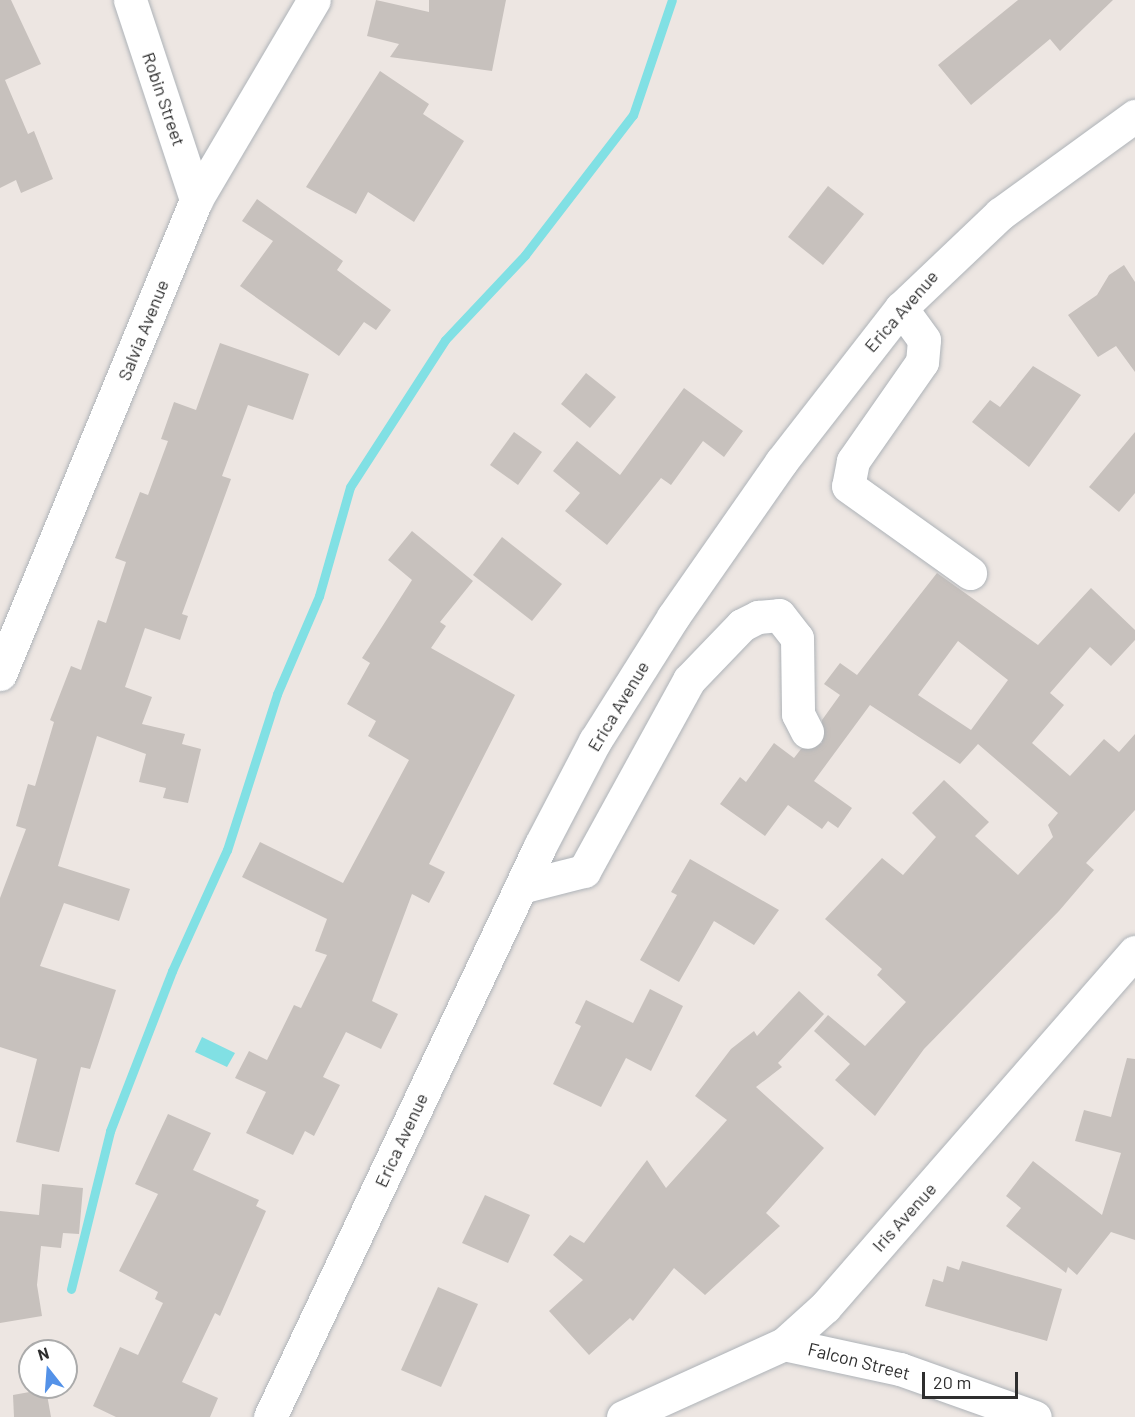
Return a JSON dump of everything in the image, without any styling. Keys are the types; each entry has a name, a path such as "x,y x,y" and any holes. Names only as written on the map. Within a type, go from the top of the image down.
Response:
{"street":[{"name":"Robin Street","path":"130,0 196,200"},
{"name":"Salvia Avenue","path":"0,674 196,200 314,0"},
{"name":"Erica Avenue","path":"270,1417 521,887 595,741 673,617 781,462 901,308 1000,214 1135,116"},
{"path":"901,308 924,340 922,362 853,461 848,486 970,573"},
{"path":"521,887 584,871 689,680 742,625 758,616 779,615 797,638 798,714 807,732"},
{"name":"Iris Avenue","path":"623,1417 784,1344 825,1307 1135,952"},
{"name":"Falcon Street","path":"784,1344 900,1369 1035,1417"}],"water":[{"path":"202,1037 235,1053 227,1067 195,1052"}],"building":[{"path":"0,0 11,0 41,64 5,80 28,134 34,131 53,179 21,193 16,180 0,188"},
{"path":"376,0 429,12 429,0 506,0 492,71 390,57 399,44 367,36"},
{"path":"1018,0 1113,0 1060,51 1050,39 971,105 938,65"},
{"path":"380,71 429,104 423,114 464,141 414,222 368,192 356,214 306,187"},
{"path":"828,186 864,214 823,265 788,237"},
{"path":"257,199 343,261 337,270 391,310 376,330 364,322 339,356 240,286 273,241 242,221"},
{"path":"1124,265 1135,282 1135,372 1116,346 1098,357 1068,315 1097,295 1109,275"},
{"path":"220,343 309,374 293,420 248,405 222,476 231,479 182,614 188,616 180,640 145,628 125,687 152,697 142,724 185,734 182,744 201,749 188,803 163,798 166,788 139,782 146,754 97,736 58,866 130,889 119,921 64,903 40,966 116,990 90,1069 81,1067 59,1152 16,1142 37,1059 0,1047 0,898 26,829 16,826 28,784 35,786 54,722 50,720 71,666 81,670 98,620 106,623 126,562 115,558 140,492 148,495 168,441 161,439 174,402 196,410"},
{"path":"1033,366 1081,395 1029,467 972,422 990,400 1000,407"},
{"path":"586,373 616,397 590,428 561,404"},
{"path":"684,388 743,431 724,457 703,441 671,485 661,478 607,545 565,511 580,493 553,471 577,441 620,475"},
{"path":"514,432 542,452 518,485 490,465"},
{"path":"1135,432 1135,493 1119,512 1089,487"},
{"path":"412,531 473,581 440,622 446,626 431,648 515,695 429,864 445,872 429,903 412,894 372,1001 398,1014 381,1049 346,1032 323,1077 340,1085 314,1136 305,1131 293,1155 246,1133 266,1092 235,1078 249,1051 267,1060 294,1005 301,1008 327,955 315,951 327,919 242,877 260,842 343,883 409,760 368,736 376,721 347,704 370,663 362,658 412,580 388,560"},
{"path":"502,537 562,584 532,621 473,575"},
{"path":"937,573 1038,645 1091,588 1135,630 1135,640 1111,666 1090,647 1050,693 1064,705 1032,743 1070,776 1104,739 1119,752 1135,734 1135,810 1086,863 1094,870 1059,911 924,1049 875,1116 835,1080 850,1064 814,1031 828,1015 865,1046 906,1002 877,975 882,969 825,919 882,858 903,875 936,837 912,813 944,780 989,822 975,836 1018,875 1053,837 1048,825 1058,813 978,744 960,764 870,705 814,781 852,808 838,828 828,821 822,829 788,805 765,836 720,804 740,777 746,782 774,743 794,758 801,749 822,743 822,720 840,695 824,684 840,663 857,675","holes":["958,641 1008,680 971,730 918,695"]},
{"path":"690,859 779,910 754,945 714,921 679,982 640,960 677,895 671,892"},
{"path":"650,989 683,1006 651,1071 626,1058 601,1107 553,1084 581,1026 575,1023 586,1000 633,1023"},
{"path":"799,991 824,1014 778,1063 782,1067 756,1087 824,1148 766,1213 780,1226 705,1295 674,1268 633,1321 630,1318 589,1355 549,1311 583,1280 553,1255 570,1235 584,1243 647,1160 666,1188 727,1120 695,1096 731,1049 754,1031 757,1036"},
{"path":"1127,1058 1135,1059 1135,1240 1111,1232 1077,1275 1068,1267 1066,1273 1006,1226 1021,1208 1006,1196 1033,1161 1102,1215 1121,1153 1075,1141 1084,1110 1111,1117"},
{"path":"168,1114 211,1133 193,1170 259,1200 256,1206 266,1211 220,1316 215,1313 182,1382 218,1398 210,1417 116,1417 93,1406 120,1347 138,1355 163,1303 155,1299 158,1292 119,1271 158,1194 135,1184"},
{"path":"42,1184 83,1188 79,1234 63,1233 61,1248 41,1246 37,1285 42,1316 0,1323 0,1211 39,1215"},
{"path":"485,1195 530,1215 508,1263 462,1243"},
{"path":"962,1261 1062,1289 1047,1341 925,1306 933,1279 943,1282 947,1266 959,1270"},
{"path":"438,1287 478,1304 441,1387 401,1370"},
{"path":"18,1394 18,1399 48,1399 51,1417 14,1417 13,1395"}],"waterway":[{"path":"71,1289 110,1131 172,971 227,850 277,694 319,596 350,487 445,340 525,255 633,115 672,0"}]}
